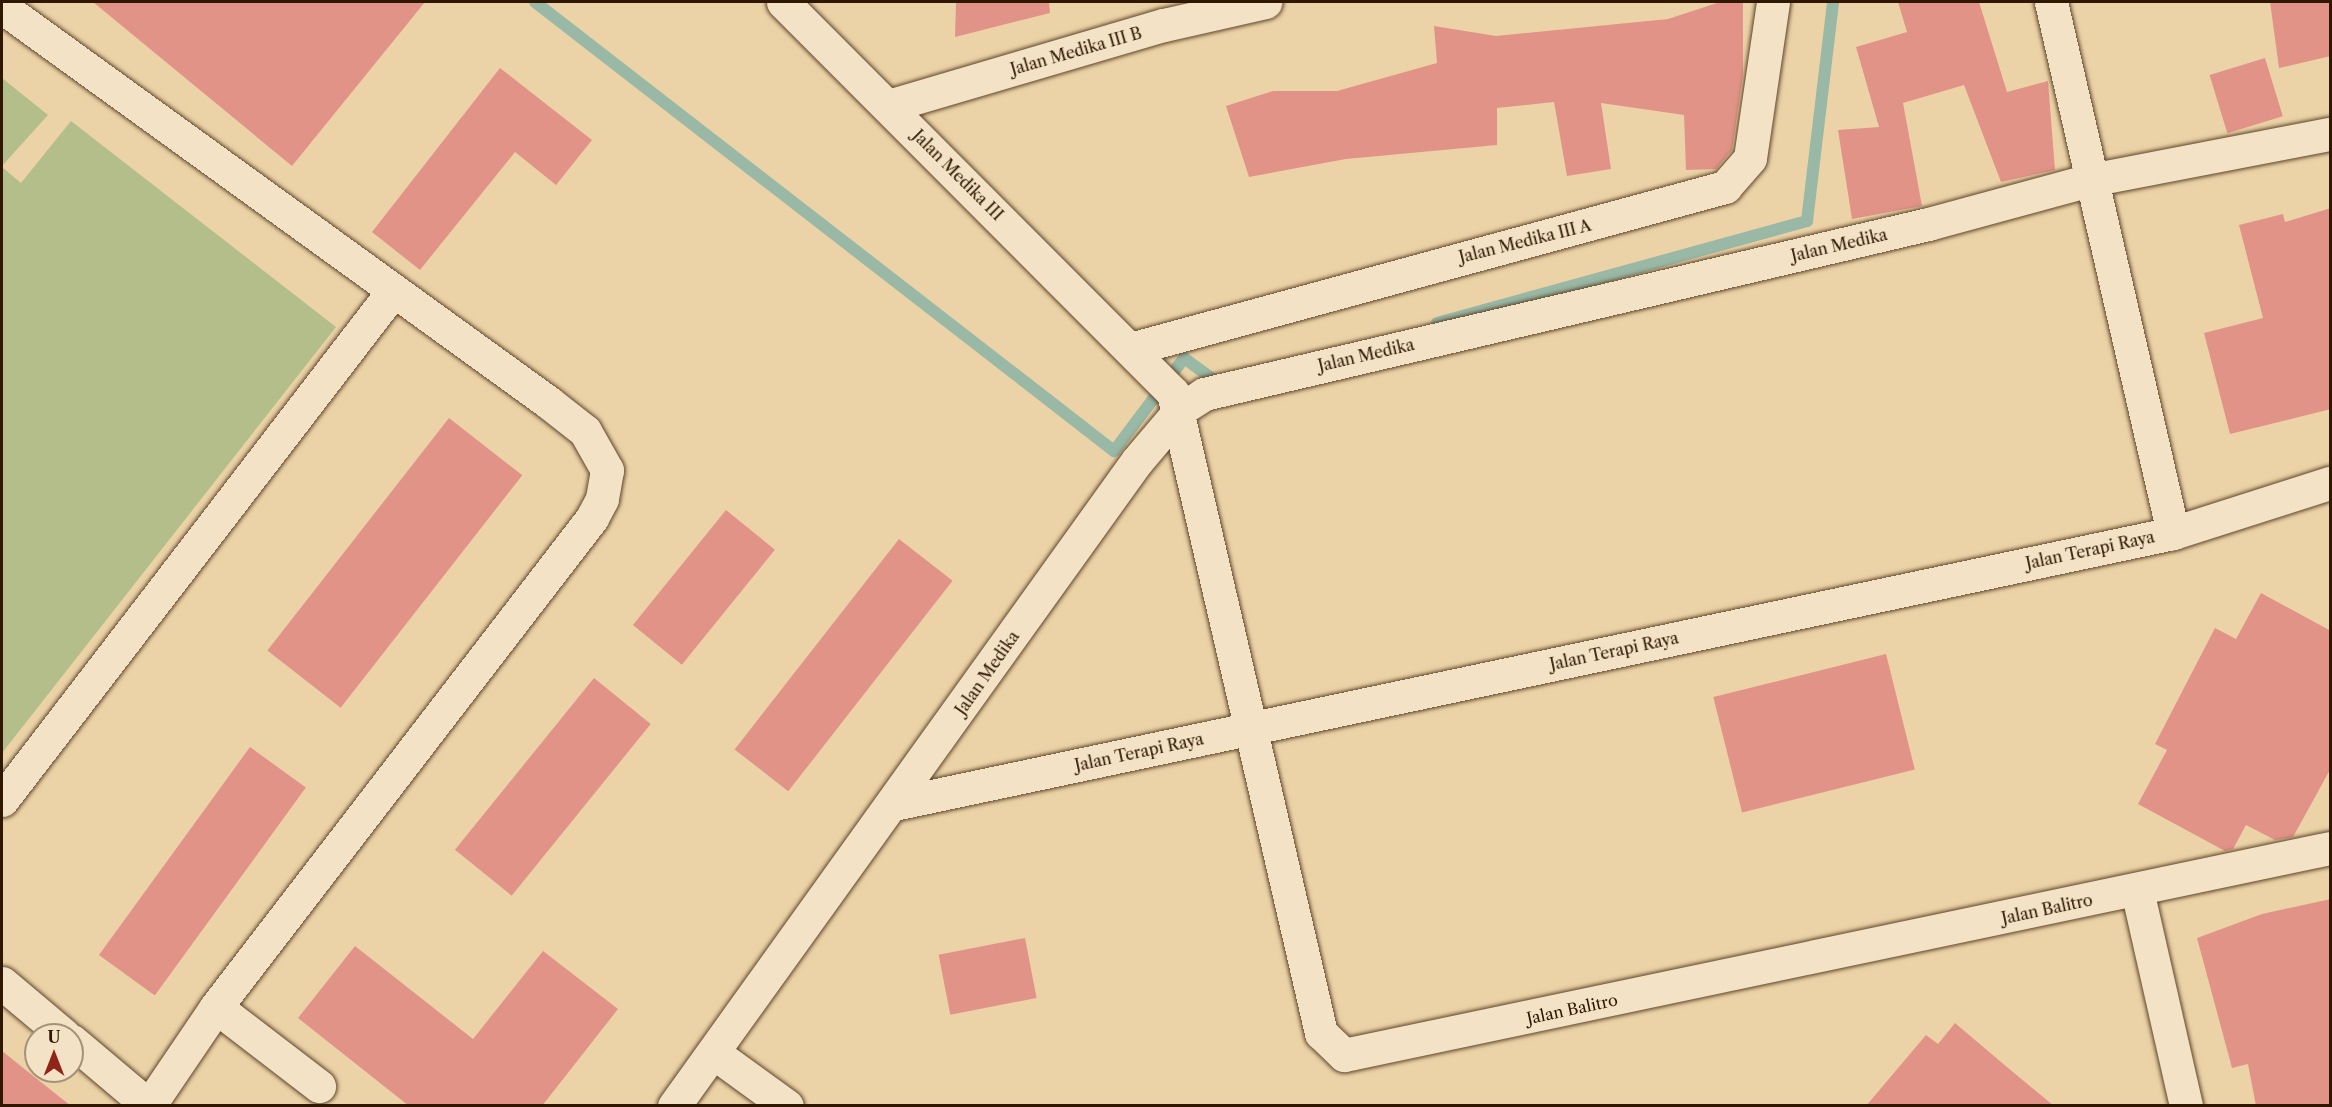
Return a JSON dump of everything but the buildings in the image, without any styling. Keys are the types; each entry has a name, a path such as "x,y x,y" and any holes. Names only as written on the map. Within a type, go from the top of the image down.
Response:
{"street":[{"name":"Jalan Medika III","path":"783,2 1134,348 1171,392"},
{"name":"Jalan Medika III B","path":"888,106 1154,28 1265,2"},
{"name":"Jalan Medika III A","path":"1134,348 1725,187 1750,158 1773,2"},
{"path":"2051,2 2090,180 2173,533"},
{"path":"2,7 585,431 605,459 607,483 592,518 216,1006 149,1106 84,1051"},
{"name":"Jalan Medika","path":"674,1106 894,804 1137,461 1171,392 1221,388 1917,226 2090,180 2331,134"},
{"path":"2,800 393,291"},
{"path":"1171,392 1249,728"},
{"name":"Jalan Terapi Raya","path":"894,804 2173,533 2331,483"},
{"name":"Jalan Balitro","path":"1249,728 1321,1034 1344,1055 2331,848"},
{"path":"2137,890 2186,1106"},
{"path":"2,983 50,1023"},
{"path":"216,1006 319,1086"},
{"path":"714,1053 787,1106"}],"green space":[{"path":"2,78 48,115 2,166"},
{"path":"71,121 336,327 2,753 2,167 21,183"}],"waterway":[{"path":"535,2 1114,451 1184,358 1218,383"},
{"path":"1437,323 1807,221 1833,2"}]}
